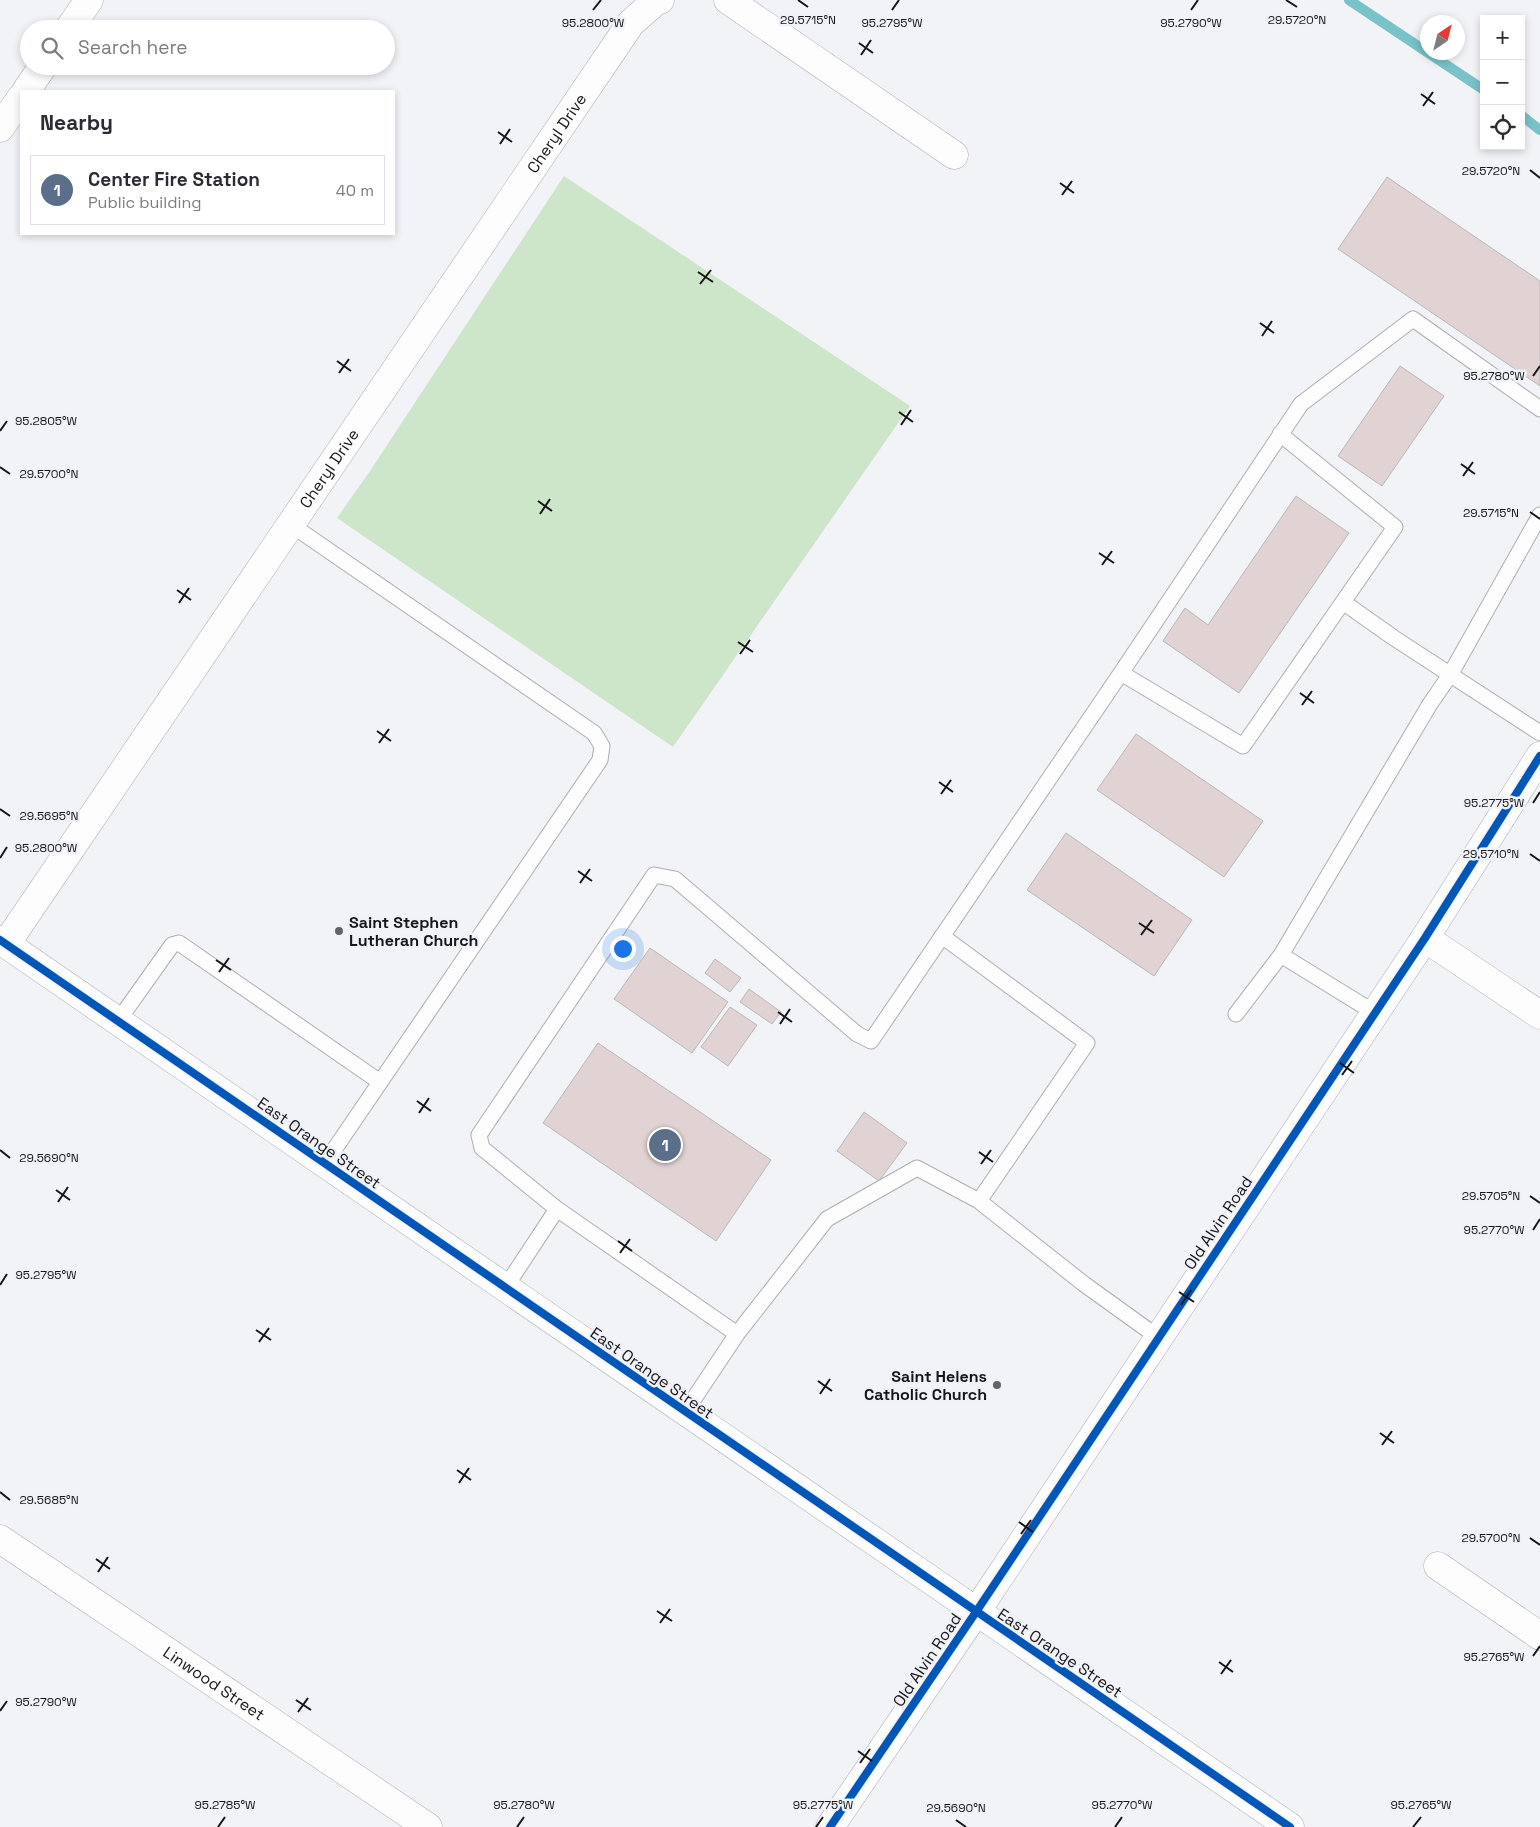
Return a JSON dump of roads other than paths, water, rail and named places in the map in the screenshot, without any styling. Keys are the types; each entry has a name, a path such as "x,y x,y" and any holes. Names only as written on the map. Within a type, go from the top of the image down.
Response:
{"street":[{"path":"75,20 89,0"},
{"name":"Cheryl Drive","path":"3,942 631,23 660,0"},
{"path":"728,0 954,155"},
{"path":"27,90 37,75"},
{"path":"0,128 20,99"},
{"name":"Old Alvin Road","path":"830,1827 976,1612 1425,938 1540,756"},
{"path":"1425,938 1540,1015"},
{"name":"East Orange Street","path":"3,942 1290,1827"},
{"name":"Linwood Street","path":"0,1539 428,1827"},
{"path":"1438,1566 1540,1636"}],"lane":[{"path":"737,1334 557,1209 482,1148 479,1135 654,875 675,879 857,1034 871,1041 1121,673 1300,404 1413,319 1540,409"},
{"path":"1121,673 1243,746 1395,527 1280,434"},
{"path":"1236,1014 1282,955 1430,704 1450,675 1540,515"},
{"path":"290,524 594,733 602,746 600,760 325,1163"},
{"path":"1343,602 1450,675 1540,733"},
{"path":"942,936 1087,1043 979,1201"},
{"path":"118,1021 172,945 179,943 380,1082"},
{"path":"1282,955 1375,1012"},
{"path":"685,1412 737,1334 827,1219 917,1168 979,1201 1084,1284 1158,1338"},
{"path":"505,1288 557,1209"}],"waterway":[{"path":"1349,0 1480,87"},
{"path":"1525,118 1540,130"}],"place":[{"name":"Saint Stephen Lutheran Church","path":"339,931"},
{"name":"Center Fire Station","path":"665,1145"},
{"name":"Saint Helens Catholic Church","path":"997,1385"}]}
